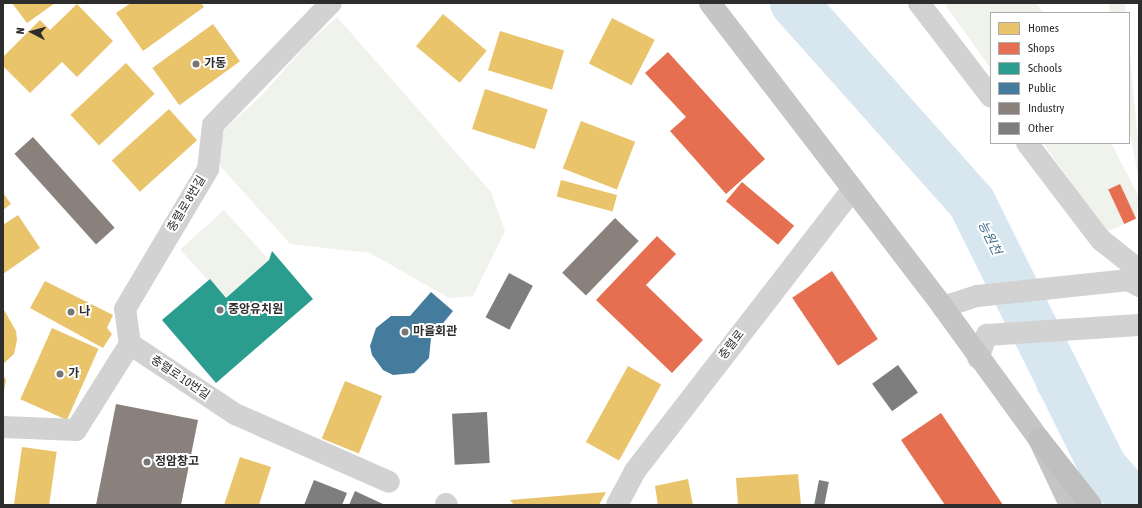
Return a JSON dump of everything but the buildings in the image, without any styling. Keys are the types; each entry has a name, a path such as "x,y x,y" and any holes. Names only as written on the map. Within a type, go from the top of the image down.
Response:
{"highway":[{"path":"1039,439 1091,505"}],"main road":[{"path":"710,3 943,307 978,358 1039,439 1070,505"}],"street":[{"name":"충렬로 8번길","path":"130,344 125,309 208,169 214,126 332,3"},
{"path":"919,3 990,96"},
{"path":"1028,144 1102,240 1136,279"},
{"name":"충렬로","path":"617,505 634,471 853,189"},
{"path":"943,307 977,296 1136,279"},
{"path":"978,358 987,336 1139,325"},
{"path":"3,427 76,430 130,344"},
{"name":"충렬로 10번길","path":"130,344 235,414 389,482"}],"shaded area":[{"path":"944,3 1037,3 1042,12 990,12 990,68"},
{"path":"1108,3 1125,3 1126,12 1110,12"},
{"path":"337,17 491,192 505,231 473,296 449,298 370,253 290,244 214,159 225,129 264,93 309,42"},
{"path":"1130,56 1139,150 1139,181 1130,132"},
{"path":"1044,144 1112,144 1139,197 1136,219 1106,232"},
{"path":"224,210 269,260 225,299 180,249"},
{"path":"1088,387 1109,454 1139,479 1139,505 1122,505 1037,390"}],"waterway":[{"name":"능원천","path":"794,3 972,203 1103,467 1137,505"}],"place":[{"name":"가동","path":"196,64"},
{"name":"중앙유치원","path":"220,310"},
{"name":"나","path":"71,312"},
{"name":"마을회관","path":"405,332"},
{"name":"가","path":"60,374"},
{"name":"정암창고","path":"147,462"}]}
